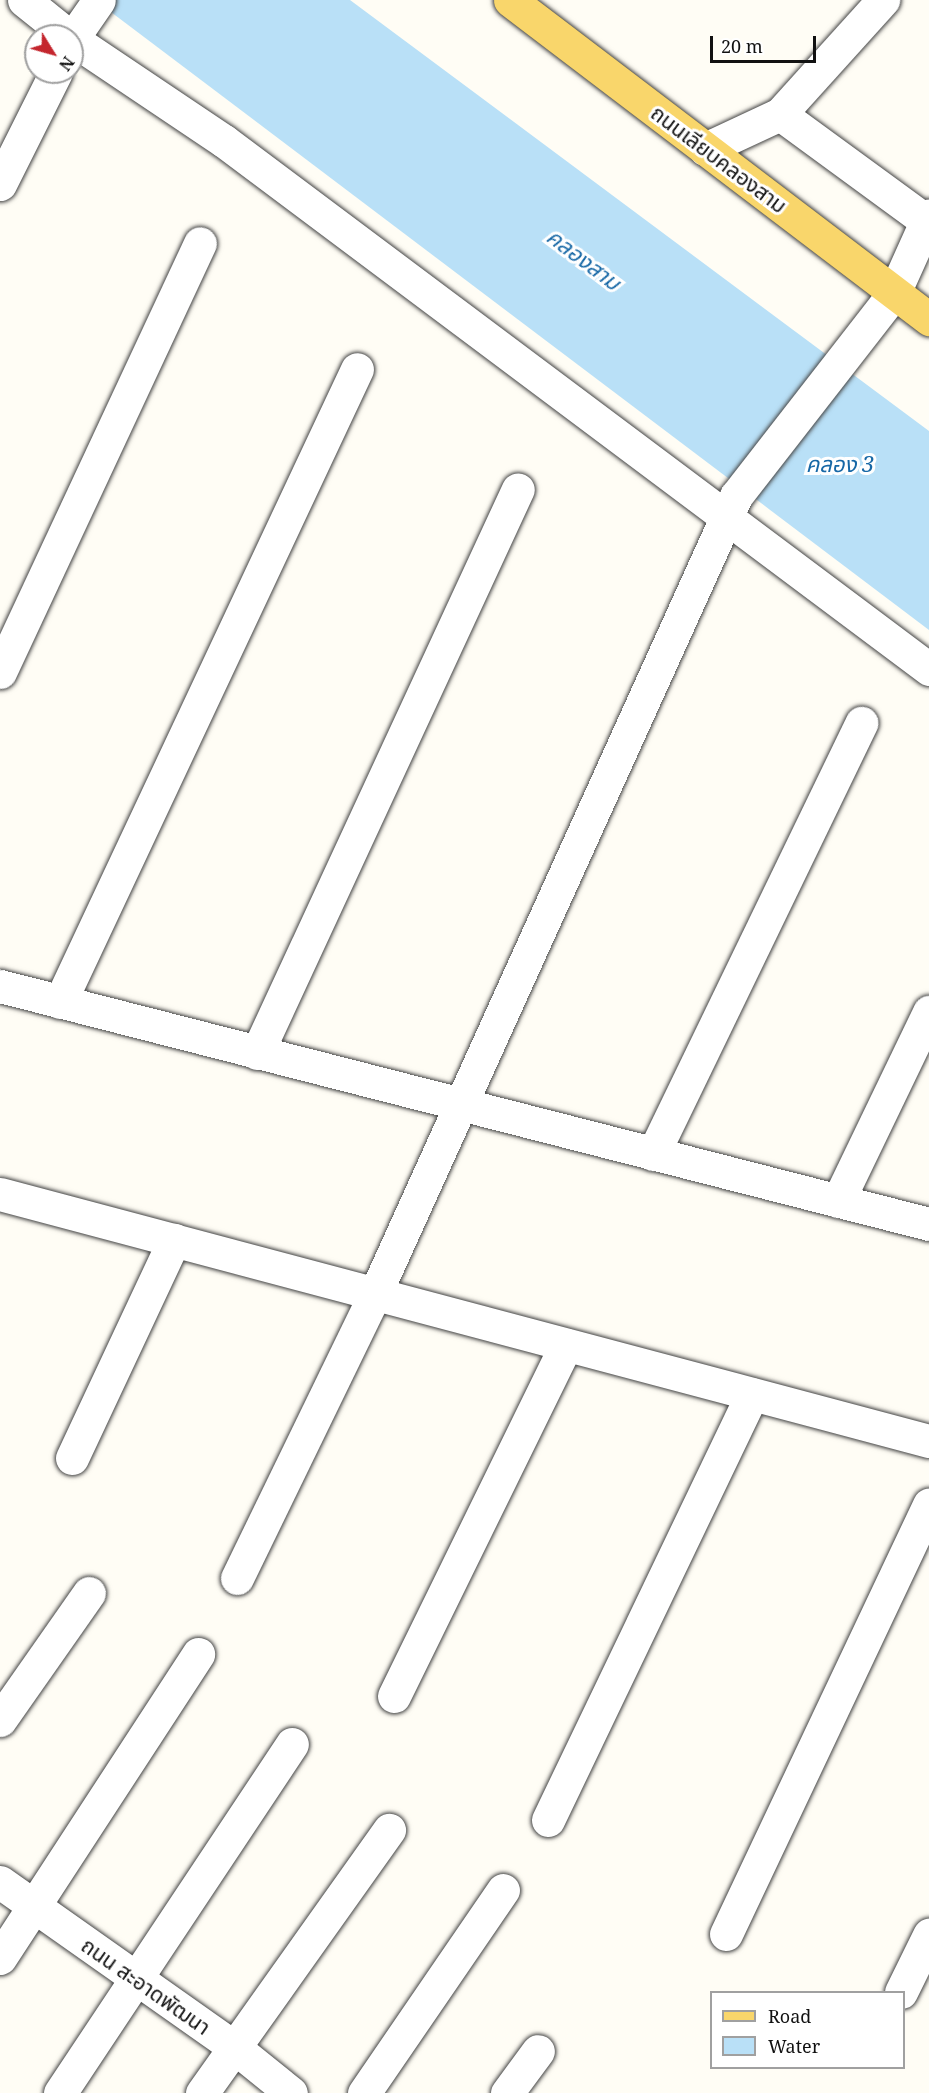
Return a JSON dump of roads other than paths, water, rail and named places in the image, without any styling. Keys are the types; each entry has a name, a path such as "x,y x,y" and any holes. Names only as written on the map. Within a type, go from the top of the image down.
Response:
{"main road":[{"name":"ถนนเลียบคลองสาม","path":"510,0 929,318"}],"street":[{"path":"24,0 69,24"},
{"path":"705,149 780,114 884,0"},
{"path":"84,34 224,141 732,505 929,669"},
{"path":"0,184 50,84"},
{"path":"237,1578 375,1294 732,505 894,293 927,218 780,114"},
{"path":"0,672 200,243"},
{"path":"60,1002 357,369"},
{"path":"257,1053 518,489"},
{"path":"653,1154 861,723"},
{"path":"0,986 929,1224"},
{"path":"838,1201 929,1012"},
{"path":"0,1194 929,1442"},
{"path":"72,1458 174,1240"},
{"path":"394,1696 566,1345"},
{"path":"549,1821 752,1394"},
{"path":"726,1934 929,1505"},
{"path":"0,1720 88,1593"},
{"path":"0,1958 198,1654"},
{"path":"60,2093 292,1744"},
{"path":"202,2093 389,1830"},
{"name":"ถนน สะอาดพัฒนา","path":"0,1882 134,1979 234,2047 291,2093"},
{"path":"364,2093 503,1890"},
{"path":"901,1991 929,1935"},
{"path":"507,2093 538,2051"}],"water":[{"name":"คลอง 3","path":"95,0 350,0 929,431 929,630"}],"water label":[{"name":"คลองสาม","path":"584,259"}]}
